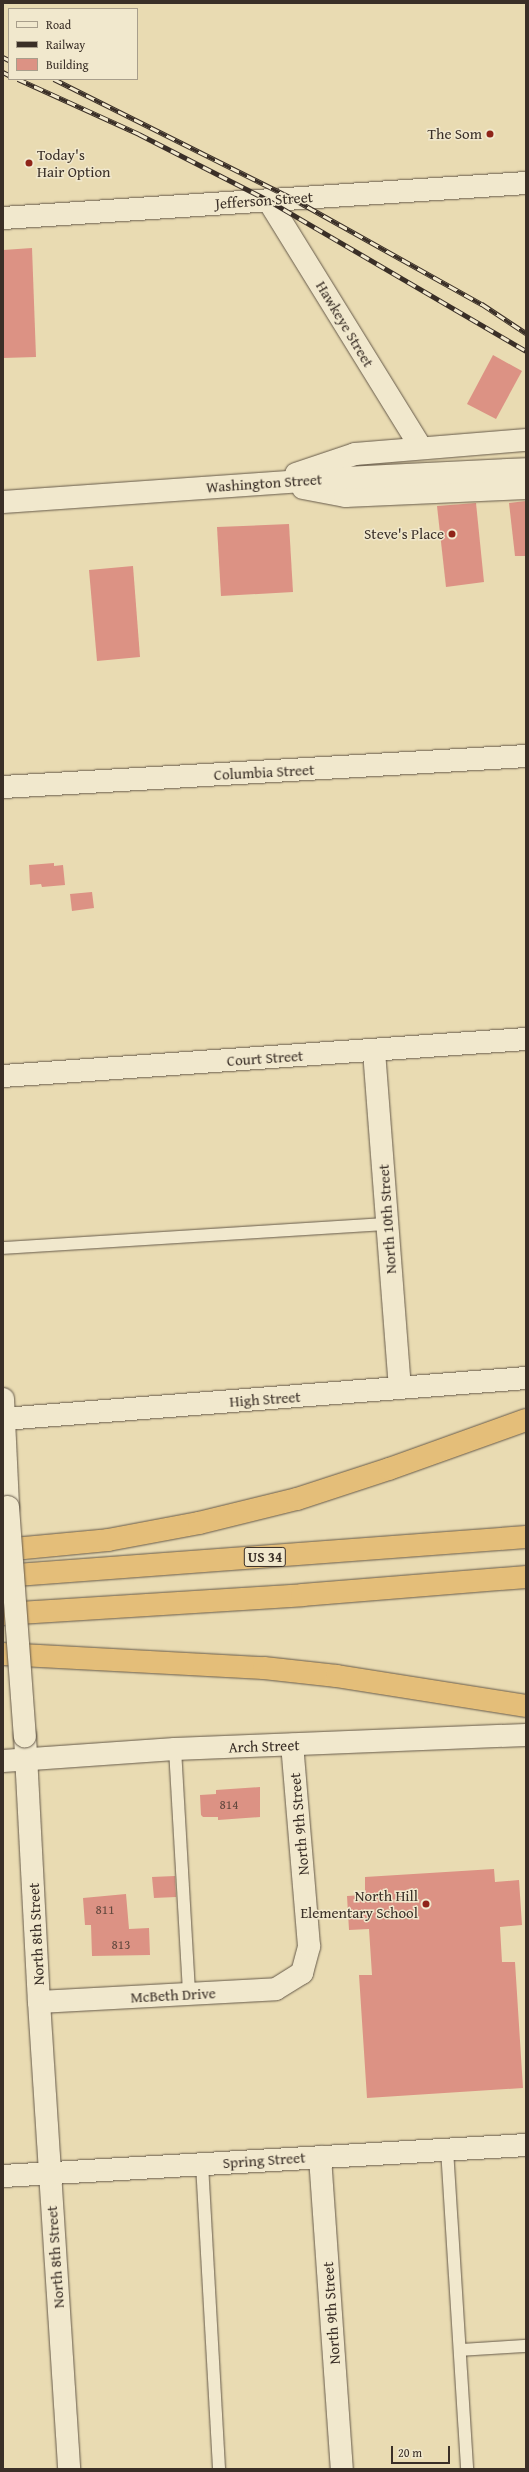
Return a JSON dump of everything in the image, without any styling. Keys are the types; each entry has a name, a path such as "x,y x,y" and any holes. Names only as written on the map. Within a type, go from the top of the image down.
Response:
{"highway":[{"path":"3,1550 108,1540 199,1523 297,1499 389,1469 526,1420"},
{"name":"US 34","path":"3,1576 526,1537"},
{"path":"3,1614 302,1595 526,1577"},
{"path":"3,1654 264,1668 337,1676 526,1706"}],"street":[{"name":"Jefferson Street","path":"3,218 526,184"},
{"name":"Hawkeye Street","path":"268,200 421,448"},
{"path":"272,482 338,458 355,454 526,440"},
{"name":"Washington Street","path":"3,502 272,482 526,469"},
{"path":"272,482 345,496 526,488"},
{"name":"Columbia Street","path":"3,787 526,756"},
{"name":"Court Street","path":"3,1076 374,1051 526,1039"},
{"name":"North 10th Street","path":"374,1051 400,1388"},
{"name":"High Street","path":"3,1412 400,1388 526,1378"},
{"name":"North 8th Street","path":"3,1412 8,1507 27,1760 39,2002 69,2469"},
{"name":"Arch Street","path":"3,1761 175,1748 292,1745 526,1735"},
{"name":"North 9th Street","path":"292,1745 309,1946 302,1973"},
{"name":"McBeth Drive","path":"39,2002 276,1988 302,1973"},
{"name":"Spring Street","path":"3,2176 526,2145"},
{"name":"North 9th Street","path":"320,2157 342,2469"}],"lane":[{"path":"3,1248 387,1224"},
{"path":"175,1748 189,1994"},
{"path":"447,2149 467,2469"},
{"path":"202,2164 218,2469"},
{"path":"460,2350 526,2346"}],"building":[{"path":"32,248 36,357 3,358 3,250"},
{"path":"493,355 522,371 496,419 467,404"},
{"path":"526,501 526,556 515,556 509,503"},
{"path":"476,503 484,582 446,587 437,506"},
{"path":"289,524 293,592 221,596 217,527"},
{"path":"133,566 140,657 97,661 89,570"},
{"path":"54,863 54,866 63,865 65,885 42,887 41,884 30,885 29,865"},
{"path":"92,892 94,908 72,911 70,894"},
{"path":"260,1787 260,1817 218,1820 218,1817 203,1817 201,1815 200,1795 216,1794 216,1790"},
{"path":"494,1869 495,1882 519,1880 522,1925 500,1927 502,1962 515,1962 523,2088 367,2098 359,1975 372,1975 369,1929 349,1930 347,1896 365,1895 365,1877"},
{"path":"175,1876 176,1897 154,1898 152,1877"},
{"path":"126,1894 129,1929 149,1928 150,1955 92,1956 91,1925 85,1925 83,1898"}],"railway":[{"path":"3,57 8,60"},
{"path":"3,72 8,74"},
{"path":"20,80 139,134 268,200 526,351"},
{"path":"56,80 292,198 482,304 526,333"}],"place":[{"name":"The Som","path":"490,134"},
{"name":"Today's Hair Option","path":"29,163"},
{"name":"Steve's Place","path":"452,534"},
{"name":"North Hill Elementary School","path":"426,1904"}]}
